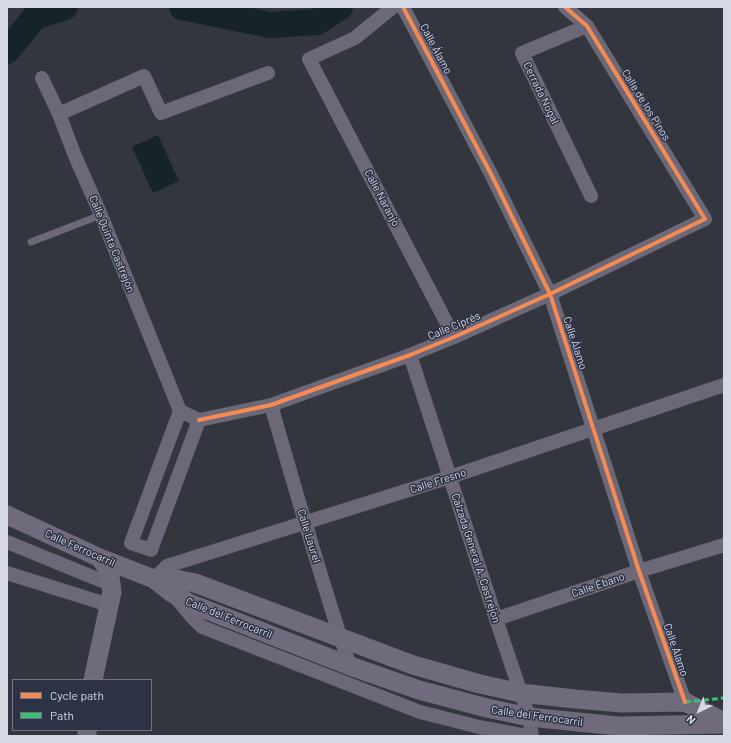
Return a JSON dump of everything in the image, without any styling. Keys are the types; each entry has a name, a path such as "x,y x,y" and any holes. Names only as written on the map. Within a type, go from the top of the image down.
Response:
{"main road":[{"name":"Calle Ferrocarril","path":"7,515 100,558 154,579"},
{"path":"93,679 112,592 110,576 107,568 100,558"},
{"name":"Calle del Ferrocarril","path":"154,579 172,593 189,603 350,666 419,690 487,708 529,716 618,726 724,723"},
{"name":"Calle del Ferrocarril","path":"154,579 176,579 195,583 412,664 480,684 521,693 575,699 622,703 685,702 724,723"}],"street":[{"name":"Calle Naranjo","path":"393,7 355,38 309,59 454,337"},
{"name":"Calle Álamo","path":"403,7 491,174 550,294 639,571 685,702"},
{"name":"Calle de los Pinos","path":"565,7 587,26 705,219"},
{"name":"Cerrada Nogal","path":"587,26 522,53 591,196"},
{"path":"59,114 144,76 161,114 268,73"},
{"name":"Calle Quinta Castrejón","path":"42,78 59,114 75,156 101,215 180,411"},
{"name":"Calle Ciprés","path":"199,420 271,405 410,355 550,294 705,219"},
{"name":"Calzada General A. Castrejón","path":"410,355 529,716 532,736"},
{"name":"Calle Fresno","path":"154,579 167,566 450,477 724,385"},
{"name":"Calle Laurel","path":"271,405 305,523 350,666"},
{"path":"180,411 199,420 151,550 131,543 180,411"},
{"path":"7,542 112,585"},
{"name":"Calle Ébano","path":"496,619 639,571 724,545"},
{"path":"7,572 109,605"},
{"path":"172,593 202,627 420,712 479,728 527,736"}],"lane":[{"path":"31,242 101,215"}],"shaded area":[{"path":"158,135 179,181 153,193 132,147"}],"waterway":[{"path":"7,51 35,17 65,7"},
{"path":"182,7 270,25 317,22 340,7"}],"marked path":[{"path":"685,702 724,698"}],"cycle path":[{"path":"403,7 491,174 550,294 639,571 685,702"},
{"path":"199,420 271,405 410,355 550,294 705,219 587,26 565,7"}]}
